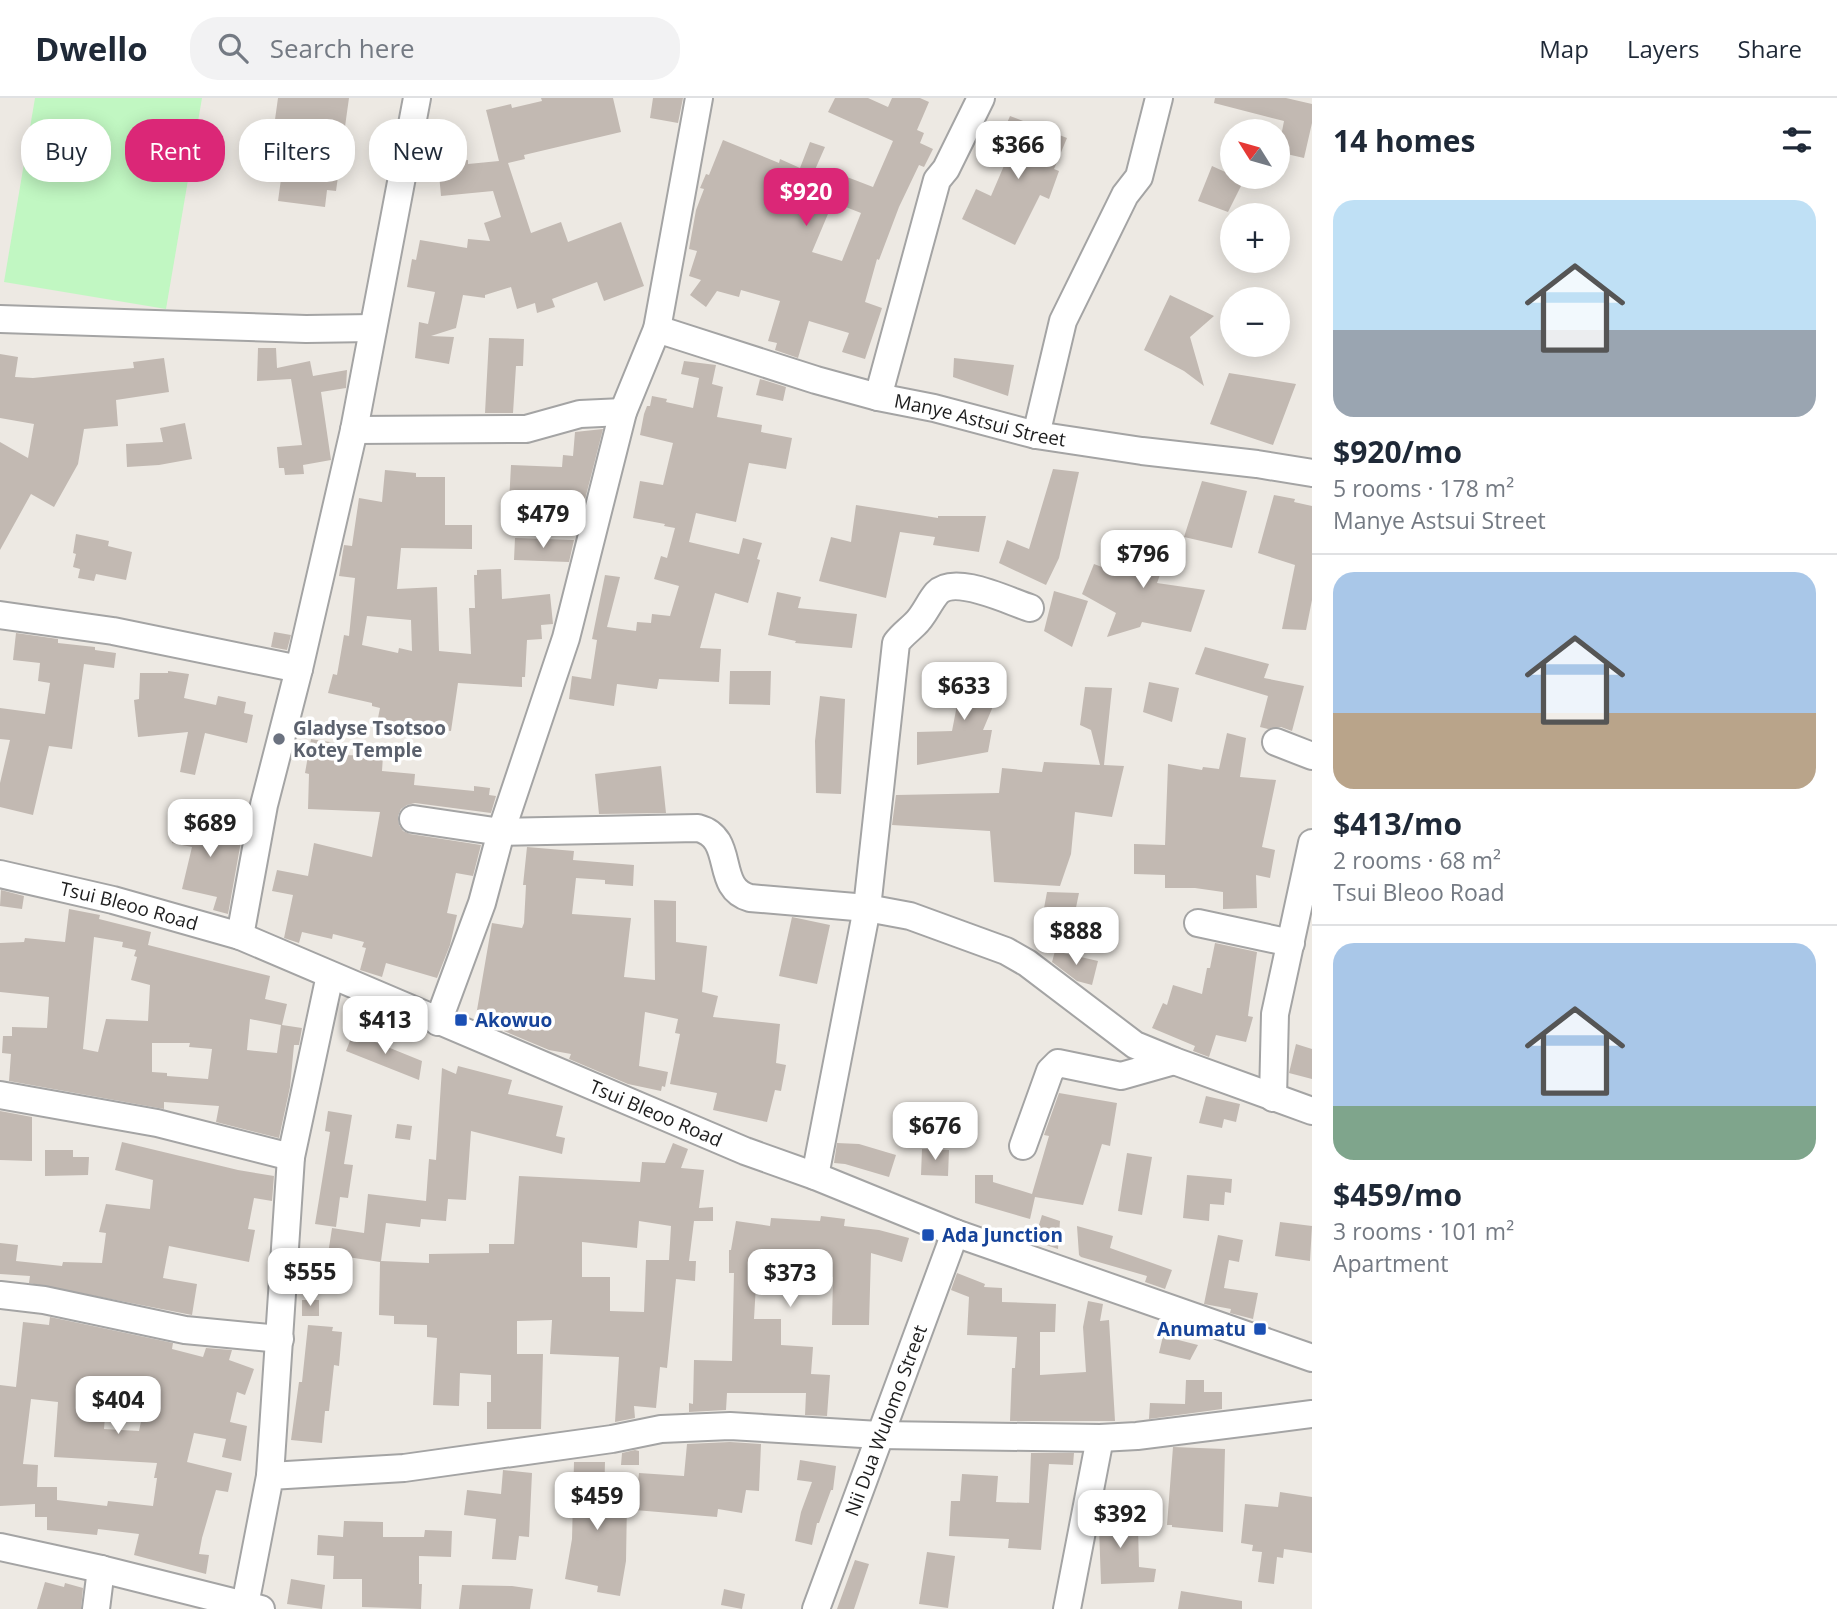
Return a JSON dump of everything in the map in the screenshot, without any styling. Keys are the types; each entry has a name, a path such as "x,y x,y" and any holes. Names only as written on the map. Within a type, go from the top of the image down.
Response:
{"street":[{"path":"240,936 264,805 299,669 354,430 417,98"},
{"path":"438,1022 482,903 502,832 566,638 623,412 657,330 699,98"},
{"path":"878,397 937,180 946,169 981,98"},
{"path":"1036,435 1063,321 1125,195 1139,177 1159,98"},
{"path":"0,319 306,329 373,328"},
{"name":"Manye Astsui Street","path":"657,330 816,380 1036,435 1312,473"},
{"path":"354,430 526,429 580,414 623,412"},
{"path":"815,1175 867,908 896,643 916,624 938,592 947,586 960,585 1030,608"},
{"path":"0,615 113,631 299,669"},
{"path":"1276,742 1312,756"},
{"path":"413,819 502,832 698,828 709,831 718,840 733,890 740,896 867,908 910,916 1006,951 1027,963 1125,1039 1174,1061 1312,1111"},
{"path":"1273,1098 1275,1014 1312,843"},
{"name":"Tsui Bleoo Road","path":"0,874 113,901 240,936 745,1151 815,1175 955,1233 1312,1358"},
{"path":"1198,923 1291,943"},
{"path":"0,1547 101,1569 250,1607 270,1476 291,1157 330,975"},
{"path":"1023,1146 1050,1071 1058,1063 1121,1076 1174,1061"},
{"path":"0,1095 157,1123 291,1157"},
{"name":"Nii Dua Wulomo Street","path":"816,1609 955,1233"},
{"path":"0,1295 44,1300 185,1330 280,1339"},
{"path":"270,1476 404,1468 612,1439 661,1429 730,1426 879,1435 1100,1438 1137,1436 1312,1414"},
{"path":"1067,1609 1100,1438"},
{"path":"96,1609 101,1569"}],"green space":[{"path":"35,98 202,98 198,119 125,119 125,182 188,182 166,309 4,282 21,181 111,182 111,119 31,119"}],"building":[{"path":"278,98 349,98 346,119 275,119"},
{"path":"541,98 613,98 621,132 524,155 525,159 508,163 531,233 561,222 568,242 621,222 644,286 604,301 597,282 552,299 555,307 537,313 535,303 517,309 511,287 485,295 485,298 463,295 456,328 431,336 454,337 449,364 415,358 419,322 428,324 435,292 407,287 412,259 416,260 420,240 467,248 468,239 490,241 484,223 501,217 493,191 441,196 440,182 467,182 467,160 468,164 499,161 486,110 511,104 512,108 542,101"},
{"path":"653,98 683,98 678,123 650,118"},
{"path":"835,98 868,98 888,107 892,98 920,98 929,102 917,130 924,133 920,143 933,149 924,167 919,165 899,207 879,260 877,259 865,302 882,308 865,359 842,352 849,333 809,321 798,358 775,350 777,343 768,341 780,301 741,290 739,297 717,291 706,307 690,295 701,280 689,276 697,251 689,249 696,210 704,189 700,188 706,174 709,175 723,140 779,163 780,159 800,168 810,142 825,147 814,172 845,183 847,177 873,187 893,141 828,112","holes":["833,202 861,213 842,261 812,252"]},
{"path":"1215,98 1286,98 1312,104 1312,123 1304,158 1290,155 1290,119 1276,119 1214,103"},
{"path":"1010,116 1067,138 1054,169 1059,171 1049,199 1040,195 1015,245 962,219 976,189 991,196 1012,147 999,142"},
{"path":"1212,166 1220,170 1220,189 1240,189 1232,203 1220,203 1220,209 1198,201"},
{"path":"281,182 337,182 336,191 327,190 325,207 278,201"},
{"path":"1170,295 1214,316 1190,337 1204,386 1184,371 1144,350"},
{"path":"489,338 524,339 523,366 516,366 513,413 485,413"},
{"path":"258,348 276,348 277,368 310,361 313,376 347,370 346,388 321,392 331,460 303,465 304,474 285,475 284,468 279,468 277,447 302,445 291,379 257,381"},
{"path":"0,354 18,357 15,377 33,378 134,368 133,362 164,358 169,392 116,400 118,426 84,429 78,464 54,507 31,494 0,550 0,442 28,458 34,424 0,418"},
{"path":"954,358 1014,365 1008,396 953,377"},
{"path":"684,361 716,365 712,384 723,387 717,417 762,425 761,432 792,438 786,469 749,463 736,522 696,513 689,542 739,554 743,538 762,543 748,603 715,593 700,648 721,649 719,682 659,679 657,689 617,684 614,706 569,699 572,676 591,679 597,640 592,639 605,575 620,577 607,627 636,631 637,622 651,623 652,614 670,616 679,586 654,579 661,556 667,558 675,528 633,518 640,481 663,485 673,443 640,435 644,414 647,406 650,406 652,396 693,408 699,378 681,374"},
{"path":"1229,373 1296,384 1273,445 1210,424"},
{"path":"760,379 786,387 783,401 756,395"},
{"path":"185,423 192,459 127,467 126,444 163,442 160,428"},
{"path":"603,429 580,519 574,518 574,511 557,510 557,497 530,496 529,523 508,522 511,465 562,467 563,455 573,456 575,432"},
{"path":"1053,469 1079,472 1059,558 1046,585 999,563 1007,540 1029,549"},
{"path":"385,470 416,473 416,477 445,477 445,525 472,525 472,549 401,548 397,589 437,587 439,651 471,654 469,608 475,608 474,575 477,575 477,570 501,569 502,599 550,594 553,624 541,625 542,639 527,640 522,687 458,683 451,731 434,729 434,732 404,727 404,724 378,718 380,708 372,706 372,703 328,693 333,674 337,675 344,635 349,636 355,578 339,576 344,545 352,546 359,498 382,502","holes":["367,616 411,620 412,651 399,648 398,653 362,645"]},
{"path":"1202,481 1247,491 1232,548 1184,537"},
{"path":"1274,495 1312,506 1312,600 1306,630 1282,629 1295,565 1258,553"},
{"path":"856,505 938,518 986,516 979,552 933,545 935,537 900,532 886,598 819,581 831,537 851,542"},
{"path":"1129,532 1171,544 1157,583 1205,590 1191,632 1142,622 1140,627 1107,637 1116,613 1082,594 1094,564 1115,572"},
{"path":"76,534 109,541 108,546 132,552 126,580 96,574 94,581 78,578 80,569 73,567"},
{"path":"515,538 574,540 569,562 514,560"},
{"path":"1054,591 1088,601 1072,647 1044,631"},
{"path":"777,592 801,597 798,608 857,614 852,648 795,643 796,641 768,635"},
{"path":"274,632 291,635 287,650 271,647"},
{"path":"16,633 58,639 58,643 95,647 95,650 116,653 114,668 84,664 72,749 49,746 33,815 0,807 0,783 10,740 0,739 0,708 45,714 50,683 38,681 40,663 13,660"},
{"path":"1205,647 1269,664 1264,678 1304,686 1292,731 1281,727 1260,727 1268,696 1195,674"},
{"path":"964,669 1005,678 983,730 992,730 988,752 917,765 917,732 952,731"},
{"path":"168,671 189,674 184,698 216,705 218,696 246,702 244,713 253,715 247,743 205,733 195,775 180,772 188,732 138,737 134,700 139,699 140,673"},
{"path":"730,671 771,671 770,705 729,704"},
{"path":"1149,682 1179,688 1172,722 1143,712"},
{"path":"1085,687 1112,688 1104,765 1124,766 1112,817 1075,812 1071,854 1060,886 994,882 990,831 892,825 896,795 999,793 1002,768 1042,772 1044,762 1100,765 1091,730 1080,725"},
{"path":"820,696 845,699 841,794 816,793 815,741"},
{"path":"1227,733 1246,738 1240,777 1276,780 1262,847 1275,850 1270,878 1256,875 1257,908 1223,909 1223,892 1165,888 1165,875 1134,874 1134,844 1165,845 1168,764 1202,770 1203,767 1219,769"},
{"path":"311,739 342,744 340,755 383,756 382,771 415,774 414,785 474,791 474,786 490,788 489,795 496,796 491,813 415,803 401,809 398,816 403,831 410,834 481,845 473,876 456,873 447,913 457,915 450,945 437,978 386,963 382,977 360,970 366,948 362,947 364,942 333,934 332,939 302,932 299,943 284,938 293,895 272,891 277,870 308,876 314,843 372,857 380,812 308,809 309,774 305,773"},
{"path":"661,766 666,813 599,814 595,774"},
{"path":"177,817 243,830 228,914 213,910 217,897 182,889 192,847 172,843"},
{"path":"527,847 574,851 573,860 634,865 633,886 576,878 572,914 631,918 624,977 655,980 654,900 676,901 676,942 707,946 702,992 718,996 713,1017 780,1024 776,1063 786,1065 781,1091 775,1090 767,1122 713,1110 717,1093 670,1084 680,1034 675,1033 678,1019 645,1012 639,1066 668,1072 665,1087 662,1086 661,1091 628,1084 569,1059 571,1054 549,1050 504,1031 504,1028 477,1020 492,923 522,928 524,923 526,885 523,885"},
{"path":"1,890 24,896 22,909 0,906"},
{"path":"1047,892 1079,893 1067,951 1037,946"},
{"path":"69,909 100,915 99,919 151,932 148,945 270,976 265,999 287,1004 282,1025 302,1028 299,1045 294,1045 290,1087 279,1138 216,1122 219,1106 164,1102 164,1109 9,1081 11,1054 2,1053 3,1036 12,1036 12,1027 47,1028 49,997 0,992 0,943 24,942 25,938 65,942","holes":["94,937 123,942 122,947 136,950 134,956 137,957 131,980 150,985 148,1021 106,1019 98,1052 83,1049","250,1019 281,1025 277,1053 247,1050","152,1043 190,1043 189,1047 212,1049 208,1079 167,1076 167,1073 152,1072"]},
{"path":"792,917 830,925 817,984 779,976"},
{"path":"1215,943 1257,952 1248,1016 1253,1017 1246,1042 1216,1035 1209,1057 1193,1051 1195,1046 1152,1028 1163,1003 1167,1005 1173,985 1202,994"},
{"path":"1055,951 1098,961 1092,985 1077,981 1052,962"},
{"path":"353,1033 422,1061 419,1080 346,1051"},
{"path":"1296,1044 1312,1049 1312,1079 1289,1073"},
{"path":"458,1066 512,1080 508,1094 563,1106 556,1136 565,1138 562,1154 471,1131 466,1200 448,1199 446,1221 421,1219 420,1227 386,1223 381,1261 429,1263 429,1254 489,1253 489,1244 514,1244 519,1176 640,1182 642,1162 665,1163 673,1143 688,1149 681,1168 704,1170 699,1208 713,1207 713,1221 694,1221 689,1261 696,1261 695,1281 676,1279 667,1368 660,1367 656,1408 634,1406 635,1418 615,1422 619,1357 550,1354 552,1320 517,1321 517,1354 543,1354 541,1429 487,1429 491,1375 460,1373 459,1406 433,1405 437,1338 427,1337 427,1325 394,1324 394,1316 379,1315 380,1262 328,1254 332,1228 364,1233 368,1194 426,1201 429,1159 436,1160 442,1068 456,1074","holes":["639,1221 671,1226 669,1260 646,1260 644,1312 610,1311 610,1277 582,1277 582,1242 637,1248"]},
{"path":"1059,1093 1117,1103 1110,1146 1102,1144 1083,1205 1035,1197 1030,1219 975,1203 975,1175 993,1175 993,1182 1032,1194 1049,1136 1044,1135"},
{"path":"1206,1096 1240,1104 1236,1122 1224,1119 1222,1128 1199,1123"},
{"path":"0,1111 32,1117 32,1161 0,1160"},
{"path":"328,1111 352,1115 344,1164 353,1165 348,1198 340,1197 336,1227 315,1224 330,1132 325,1131"},
{"path":"397,1124 412,1126 410,1140 395,1138"},
{"path":"122,1142 274,1176 272,1201 254,1198 248,1229 255,1230 249,1262 169,1246 163,1278 197,1284 192,1315 29,1283 30,1276 0,1274 0,1243 18,1245 16,1261 62,1266 63,1262 102,1263 106,1233 99,1232 106,1204 150,1209 153,1180 115,1170"},
{"path":"837,1143 859,1144 896,1155 889,1177 834,1163"},
{"path":"922,1149 949,1150 948,1176 921,1175"},
{"path":"45,1150 73,1150 73,1157 89,1157 88,1175 45,1176"},
{"path":"1127,1153 1152,1157 1142,1215 1118,1211"},
{"path":"1187,1175 1232,1179 1231,1193 1225,1192 1224,1205 1210,1204 1209,1221 1183,1218"},
{"path":"1042,1215 1060,1221 1058,1249 1034,1241"},
{"path":"821,1216 845,1219 844,1226 879,1230 909,1238 902,1262 871,1253 869,1325 832,1325 833,1277 814,1276 814,1255 758,1251 754,1319 781,1319 781,1345 813,1347 811,1374 830,1375 827,1416 805,1415 806,1393 727,1393 726,1410 689,1412 689,1403 693,1404 694,1360 732,1361 734,1273 729,1273 729,1250 736,1221 770,1226 771,1218 820,1221"},
{"path":"1280,1222 1312,1226 1310,1261 1275,1256"},
{"path":"1077,1226 1113,1236 1110,1248 1172,1270 1165,1289 1145,1282 1147,1276 1081,1257"},
{"path":"1218,1235 1243,1240 1239,1262 1229,1260 1224,1288 1258,1293 1253,1319 1230,1313 1231,1309 1204,1304"},
{"path":"309,1273 326,1274 326,1290 309,1290"},
{"path":"957,1273 985,1284 984,1287 1002,1288 1002,1302 1056,1304 1055,1332 1040,1332 1040,1375 1086,1372 1083,1327 1088,1301 1103,1304 1100,1321 1109,1320 1115,1421 1010,1421 1012,1368 1015,1368 1017,1337 967,1335 969,1297 951,1290"},
{"path":"302,1300 319,1300 319,1316 302,1316"},
{"path":"50,1317 173,1343 172,1349 203,1357 206,1348 232,1350 229,1360 254,1369 245,1395 237,1392 230,1422 247,1426 241,1461 222,1457 226,1439 194,1433 187,1462 232,1473 228,1492 216,1490 202,1538 199,1554 209,1555 206,1574 134,1555 139,1534 98,1529 97,1535 47,1530 47,1517 35,1517 35,1504 0,1506 0,1385 16,1387 23,1322 49,1325","holes":["107,1391 147,1394 139,1431 104,1429","31,1399 58,1402 54,1457 157,1463 153,1506 108,1501 107,1506 57,1500 57,1487 37,1487 38,1465 23,1464"]},
{"path":"308,1325 333,1327 332,1331 342,1332 339,1366 334,1365 322,1443 291,1440 299,1382 302,1382"},
{"path":"1163,1336 1198,1345 1190,1360 1159,1353"},
{"path":"1186,1380 1204,1380 1204,1392 1222,1392 1222,1409 1149,1419 1150,1403 1185,1404"},
{"path":"687,1444 761,1444 759,1491 746,1490 742,1513 718,1509 717,1517 635,1510 639,1473 684,1476"},
{"path":"1173,1447 1225,1449 1223,1532 1167,1525"},
{"path":"639,1451 639,1465 621,1465 622,1453"},
{"path":"1031,1453 1074,1453 1073,1465 1049,1464 1041,1550 1008,1548 1009,1539 949,1536 951,1501 960,1501 962,1474 998,1476 996,1502 1029,1503"},
{"path":"800,1460 836,1466 833,1490 817,1523 812,1545 795,1541 801,1512 812,1482 797,1480"},
{"path":"574,1462 605,1462 604,1501 627,1502 626,1561 620,1596 597,1592 598,1586 565,1579 572,1539"},
{"path":"503,1470 532,1473 529,1537 519,1536 516,1560 492,1559 496,1519 464,1515 467,1490 501,1494"},
{"path":"1280,1492 1312,1497 1312,1553 1284,1549 1283,1558 1277,1557 1274,1584 1258,1582 1262,1552 1252,1551 1253,1545 1241,1543 1245,1504 1278,1507"},
{"path":"1103,1506 1125,1507 1126,1526 1138,1526 1139,1567 1156,1569 1154,1582 1101,1584 1099,1527"},
{"path":"344,1521 383,1522 383,1537 424,1537 425,1530 452,1531 451,1557 419,1556 421,1609 362,1607 362,1579 333,1579 334,1556 317,1555 318,1535 343,1537"},
{"path":"927,1552 955,1556 948,1608 919,1604"},
{"path":"855,1560 869,1564 854,1609 837,1609"},
{"path":"291,1579 325,1585 322,1609 287,1604"},
{"path":"45,1582 64,1587 65,1583 83,1588 81,1609 37,1609"},
{"path":"462,1585 533,1589 530,1609 459,1609"},
{"path":"724,1589 745,1594 742,1609 721,1605"},
{"path":"1181,1591 1242,1601 1242,1609 1178,1609"}],"place":[{"name":"Gladyse Tsotsoo Kotey Temple","path":"279,739"},
{"name":"Akowuo","path":"461,1020"},
{"name":"Ada Junction","path":"928,1235"},
{"name":"Anumatu","path":"1260,1329"}]}
